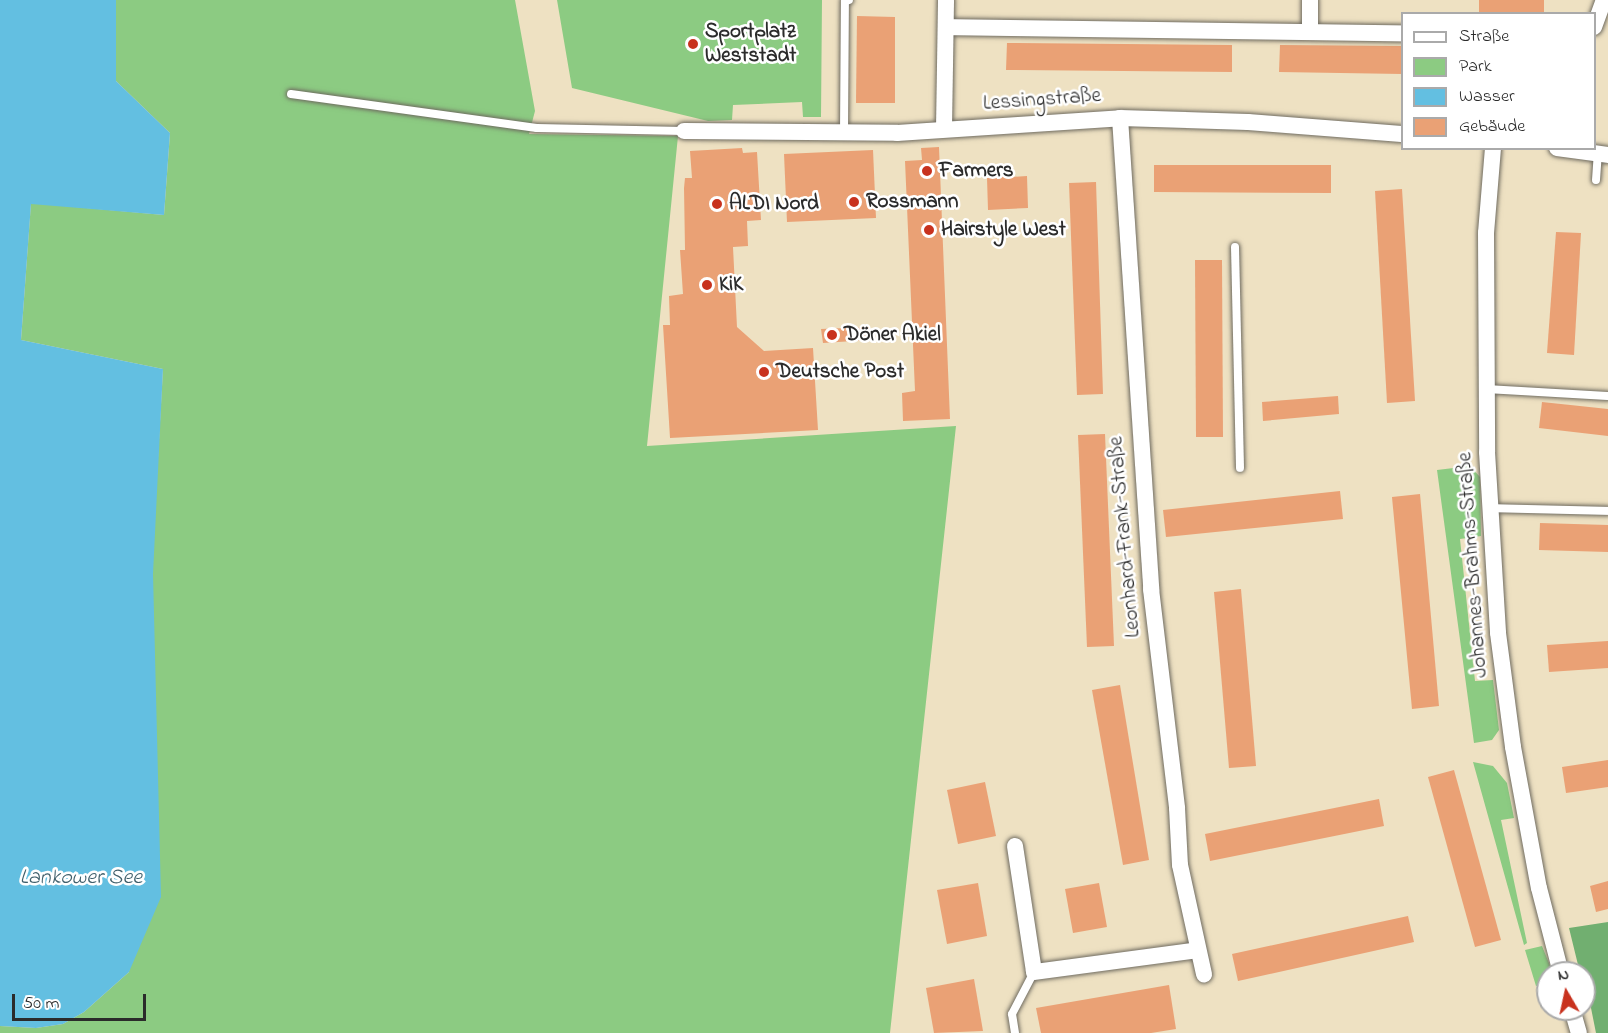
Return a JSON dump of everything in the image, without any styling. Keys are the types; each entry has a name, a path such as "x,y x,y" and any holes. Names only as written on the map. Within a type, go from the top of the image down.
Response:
{"street":[{"path":"944,129 946,0"},
{"path":"1310,0 1310,32"},
{"path":"1596,22 1604,0"},
{"path":"946,27 1401,33"},
{"name":"Lessingstraße","path":"684,131 844,133 944,129 1034,130 1120,118 1248,122 1401,134"},
{"name":"Leonhard-Frank-Straße","path":"1120,118 1150,589 1177,808 1180,865 1204,974"},
{"name":"Johannes-Brahms-Straße","path":"1493,150 1486,233 1486,389 1488,508 1498,633 1513,747 1539,888 1558,961"},
{"path":"1576,150 1594,152"},
{"path":"1015,846 1034,972 1198,950"}],"lane":[{"path":"844,133 845,1 849,0"},
{"path":"291,94 528,127 684,131"},
{"path":"1594,152 1596,180"},
{"path":"1235,247 1240,468"},
{"path":"1486,389 1608,396"},
{"path":"1488,508 1608,511"},
{"path":"1015,1033 1012,1014 1034,972"}],"green space":[{"path":"116,0 515,0 535,111 529,134 678,136 647,446 956,426 890,1033 0,1033 0,1026 36,1028 63,1024 84,1012 129,972 163,369 21,340 31,203 164,215 170,133 116,81"},
{"name":"Sportplatz Weststadt","path":"557,0 822,0 821,117 803,117 802,102 733,105 732,120 708,121 572,88"},
{"path":"1470,466 1480,477 1481,536 1460,539 1475,681 1493,680 1499,730 1492,740 1474,743 1437,470"},
{"path":"1473,762 1493,766 1507,783 1514,818 1501,820 1527,943 1524,945"},
{"path":"1608,922 1608,1033 1596,1033 1594,1021 1596,1021 1596,961 1577,961 1569,928"},
{"path":"1542,946 1548,961 1536,961 1536,986 1525,950"}],"water":[{"name":"Lankower See","path":"0,0 116,0 116,81 170,133 164,215 31,204 21,340 163,369 153,574 161,897 129,972 84,1012 63,1024 36,1028 0,1026"}],"building":[{"path":"1479,0 1544,0 1544,12 1479,12"},
{"path":"857,16 895,17 895,103 856,103"},
{"path":"1007,43 1232,45 1232,72 1006,70"},
{"path":"1280,45 1401,46 1401,74 1279,72"},
{"path":"939,147 950,419 903,421 902,393 915,391 905,161 922,160 921,148"},
{"path":"742,148 743,153 757,152 761,220 747,221 748,246 733,247 737,327 764,351 813,348 818,430 670,438 663,325 670,325 669,296 683,294 680,250 685,250 684,188 685,178 692,178 690,151"},
{"path":"873,150 876,218 787,222 784,154"},
{"path":"1154,165 1331,165 1331,193 1154,192"},
{"path":"1006,173 1011,177 1027,176 1028,208 988,210 987,178 1002,177"},
{"path":"1096,182 1103,394 1077,395 1069,183"},
{"path":"1402,189 1415,401 1387,403 1375,191"},
{"path":"1556,232 1581,233 1574,355 1547,353"},
{"path":"1195,260 1222,260 1223,437 1196,437"},
{"path":"869,327 869,340 823,343 821,329"},
{"path":"1338,396 1339,414 1263,421 1262,402"},
{"path":"1542,402 1608,409 1608,436 1539,428"},
{"path":"1105,434 1114,646 1087,647 1078,435"},
{"path":"1340,491 1343,519 1166,537 1163,510"},
{"path":"1420,494 1439,706 1412,709 1392,497"},
{"path":"1540,523 1608,525 1608,552 1539,550"},
{"path":"1241,589 1256,766 1229,768 1214,592"},
{"path":"1608,641 1608,668 1549,672 1547,645"},
{"path":"1120,685 1149,860 1123,865 1092,690"},
{"path":"1608,760 1608,787 1566,793 1562,767"},
{"path":"1454,770 1501,940 1475,947 1428,777"},
{"path":"985,782 996,836 958,844 947,790"},
{"path":"1379,799 1384,826 1210,861 1205,834"},
{"path":"1608,881 1608,909 1596,912 1590,886"},
{"path":"978,883 987,936 947,944 937,890"},
{"path":"1099,883 1107,927 1073,933 1065,889"},
{"path":"1408,916 1414,942 1238,981 1232,954"},
{"path":"974,979 983,1031 934,1033 926,988"},
{"path":"1169,985 1176,1029 1151,1033 1041,1033 1036,1008"}],"place":[{"name":"Sportplatz Weststadt","path":"693,44"},
{"name":"Farmers","path":"927,171"},
{"name":"Rossmann","path":"854,202"},
{"name":"ALDI Nord","path":"717,204"},
{"name":"Hairstyle West","path":"929,230"},
{"name":"KiK","path":"707,285"},
{"name":"Döner Akiel","path":"832,335"},
{"name":"Deutsche Post","path":"764,372"}]}
